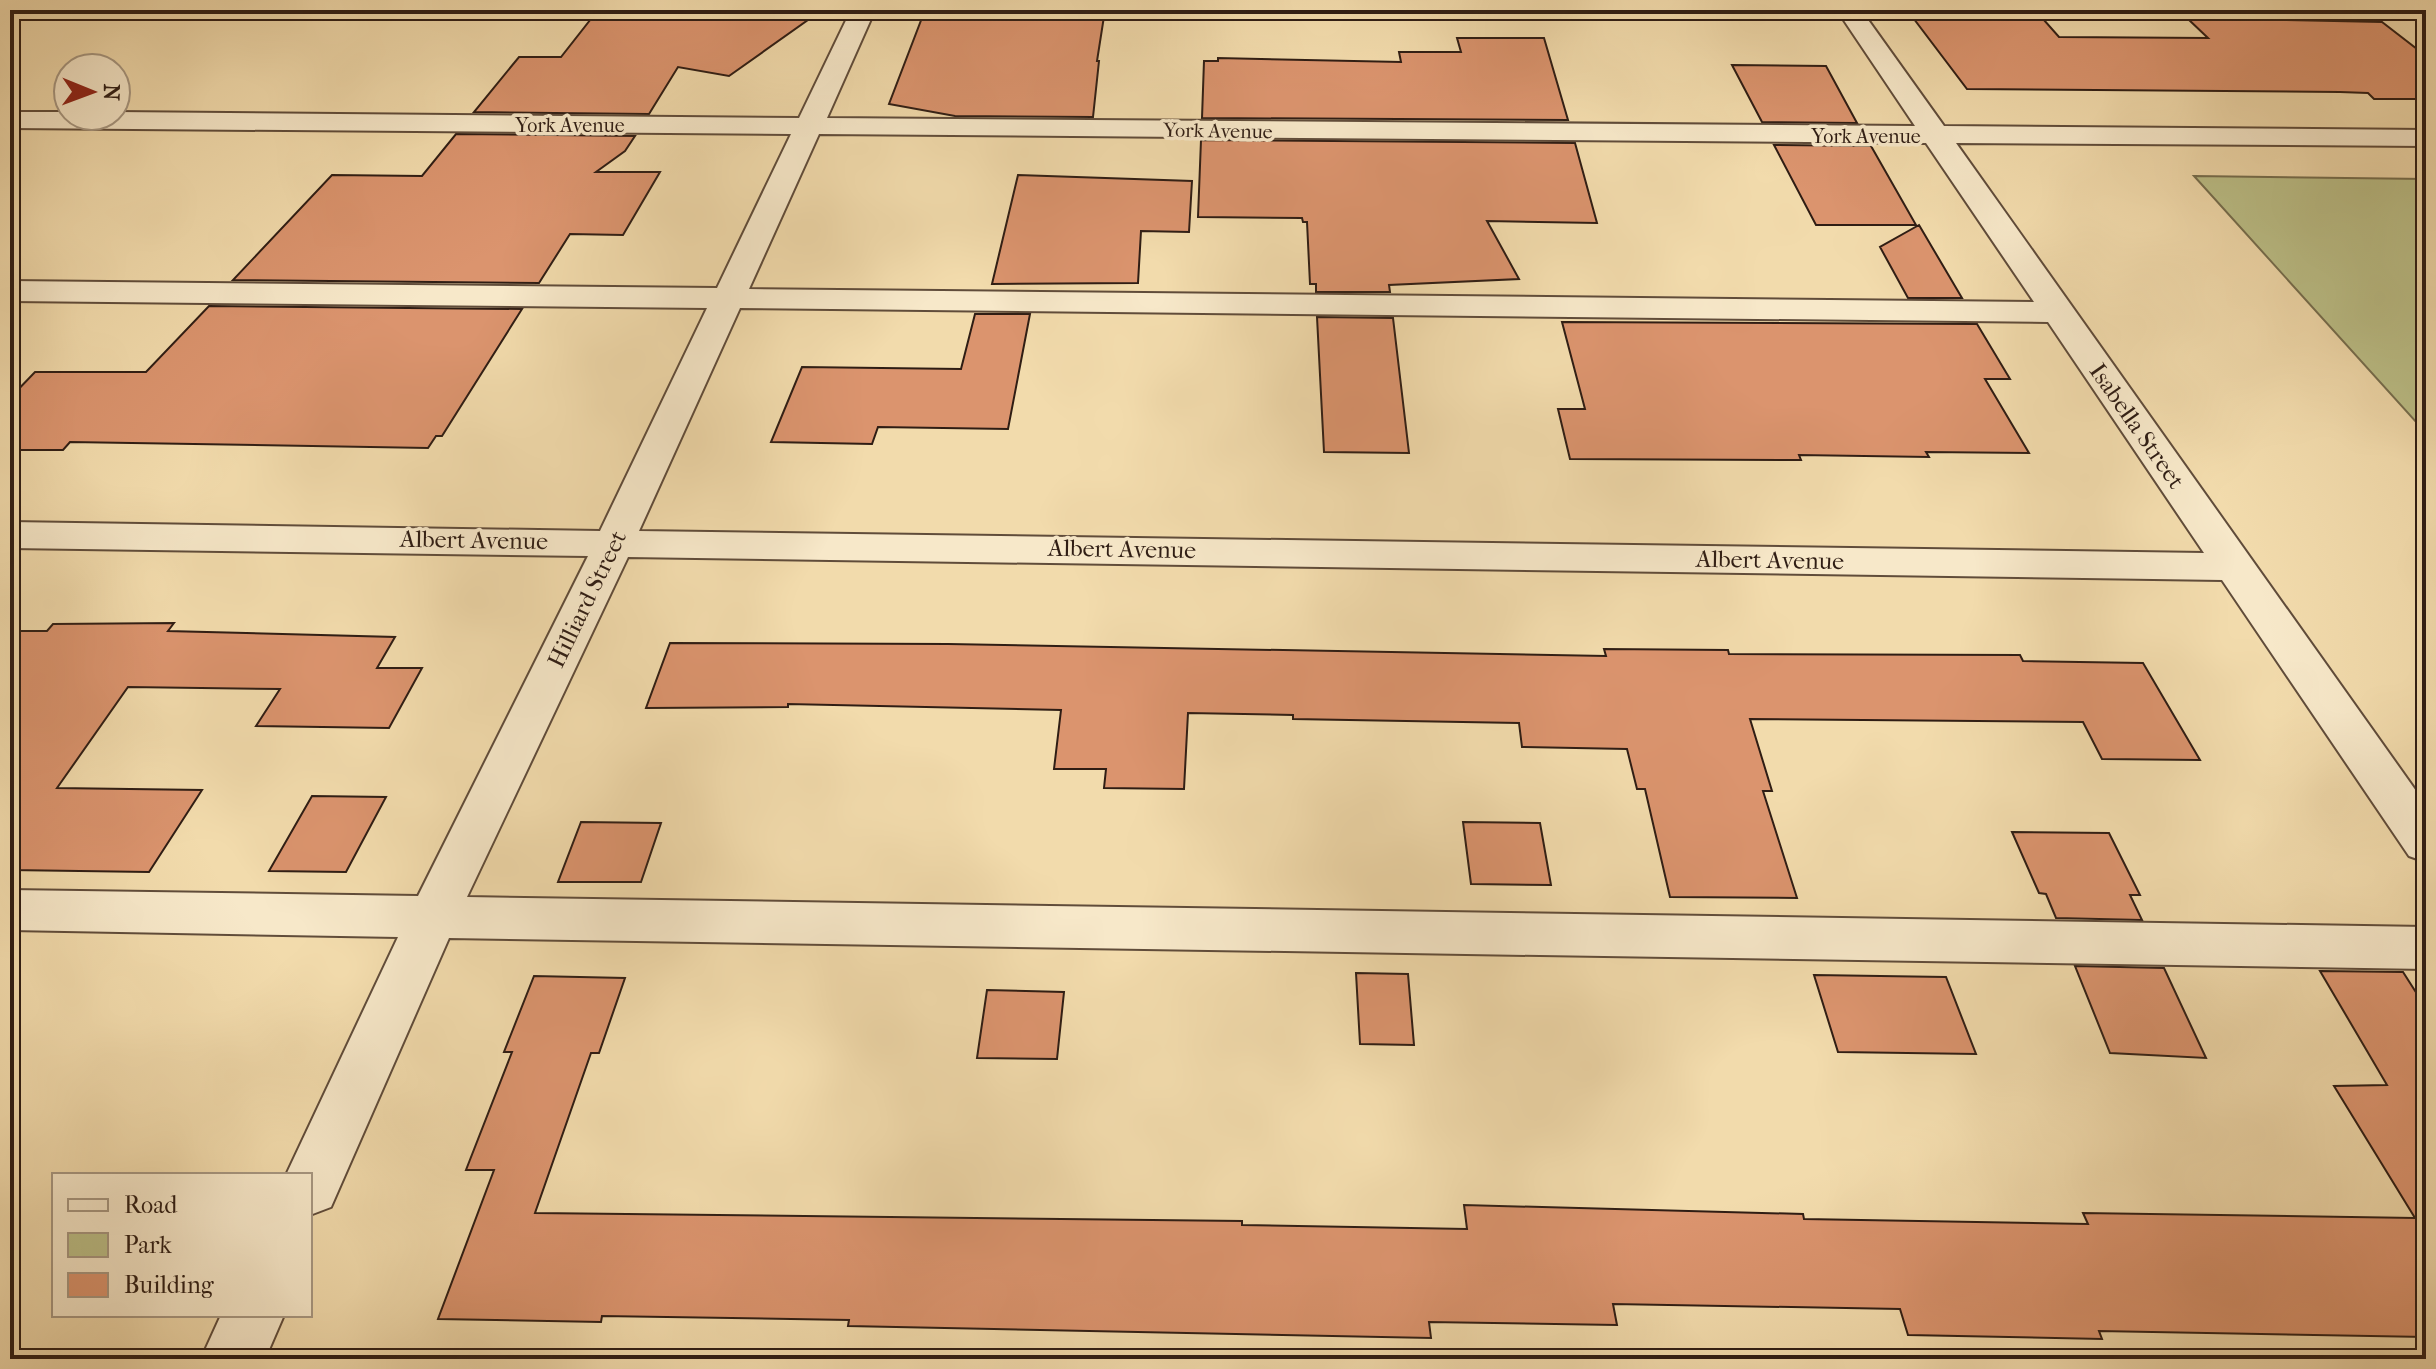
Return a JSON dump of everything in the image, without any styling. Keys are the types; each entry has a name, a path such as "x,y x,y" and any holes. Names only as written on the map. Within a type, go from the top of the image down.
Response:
{"street":[{"name":"Hilliard Street","path":"312,1184 433,916 615,541 863,10"},
{"name":"Isabella Street","path":"1849,10 2426,843"},
{"path":"2191,10 2425,11"},
{"name":"York Avenue","path":"10,120 1937,137 2426,138"},
{"path":"10,291 2058,312"},
{"name":"Albert Avenue","path":"10,535 615,541 2235,567"},
{"path":"10,910 2426,948"},
{"path":"233,1359 252,1317"}],"green space":[{"path":"2194,176 2426,179 2426,433"}],"building":[{"path":"598,10 822,10 729,76 678,67 649,114 474,112 519,57 561,57"},
{"path":"925,10 1105,10 1093,117 955,116 889,104"},
{"path":"2187,18 2382,22 2426,56 2426,99 2374,99 2368,93 2340,92 1967,89 1914,19 2044,20 2059,37 2208,38"},
{"path":"1457,38 1544,38 1568,120 1202,118 1204,61 1218,61 1218,58 1401,62 1399,52 1461,52"},
{"path":"1732,65 1826,66 1857,123 1762,122"},
{"path":"456,134 635,136 625,151 596,172 660,172 623,235 570,234 539,283 233,280 332,175 422,176"},
{"path":"1201,140 1575,143 1597,223 1487,221 1519,279 1389,285 1390,292 1316,292 1316,284 1310,284 1307,222 1303,222 1302,218 1198,217"},
{"path":"1774,145 1871,146 1916,225 1816,225"},
{"path":"1018,175 1192,181 1189,232 1141,231 1138,283 992,284"},
{"path":"1919,225 1962,298 1908,298 1880,247"},
{"path":"209,306 522,309 442,436 436,436 428,448 70,442 63,450 10,450 10,398 35,372 146,372"},
{"path":"975,314 1030,314 1008,429 878,427 872,444 771,442 802,367 961,369"},
{"path":"1317,317 1393,318 1409,453 1324,452"},
{"path":"1562,322 1977,324 2010,379 1985,379 2029,453 1926,452 1929,457 1799,455 1801,460 1570,459 1558,409 1585,409"},
{"path":"174,623 168,631 395,637 377,668 422,668 389,728 256,726 280,689 128,687 57,788 202,790 149,872 10,870 10,631 47,631 53,624"},
{"path":"670,643 948,644 1606,656 1604,649 1728,650 1729,654 2020,655 2023,661 2143,663 2200,760 2102,759 2083,722 1750,719 1772,791 1763,791 1797,898 1670,897 1645,789 1637,789 1627,749 1522,747 1519,723 1293,719 1293,715 1188,713 1184,789 1104,788 1106,769 1054,769 1061,710 788,704 788,707 646,708"},
{"path":"312,796 386,797 346,872 269,871"},
{"path":"581,822 661,823 641,882 558,882"},
{"path":"1463,822 1540,823 1551,885 1471,884"},
{"path":"2012,832 2109,833 2140,895 2130,895 2142,920 2056,918 2046,894 2039,893"},
{"path":"2075,966 2164,968 2206,1058 2110,1053"},
{"path":"2320,971 2403,972 2426,1008 2426,1337 2099,1331 2102,1339 1908,1335 1900,1309 1613,1304 1617,1325 1429,1322 1431,1338 848,1326 849,1320 602,1316 601,1322 438,1319 494,1170 466,1170 512,1052 504,1052 534,976 625,978 599,1053 591,1053 535,1213 1242,1221 1242,1225 1467,1229 1464,1205 1803,1214 1804,1219 2088,1224 2083,1213 2415,1218 2334,1086 2387,1085"},
{"path":"1356,973 1408,974 1414,1045 1360,1044"},
{"path":"1814,975 1946,977 1976,1054 1838,1052"},
{"path":"987,990 1064,992 1057,1059 977,1058"}]}
